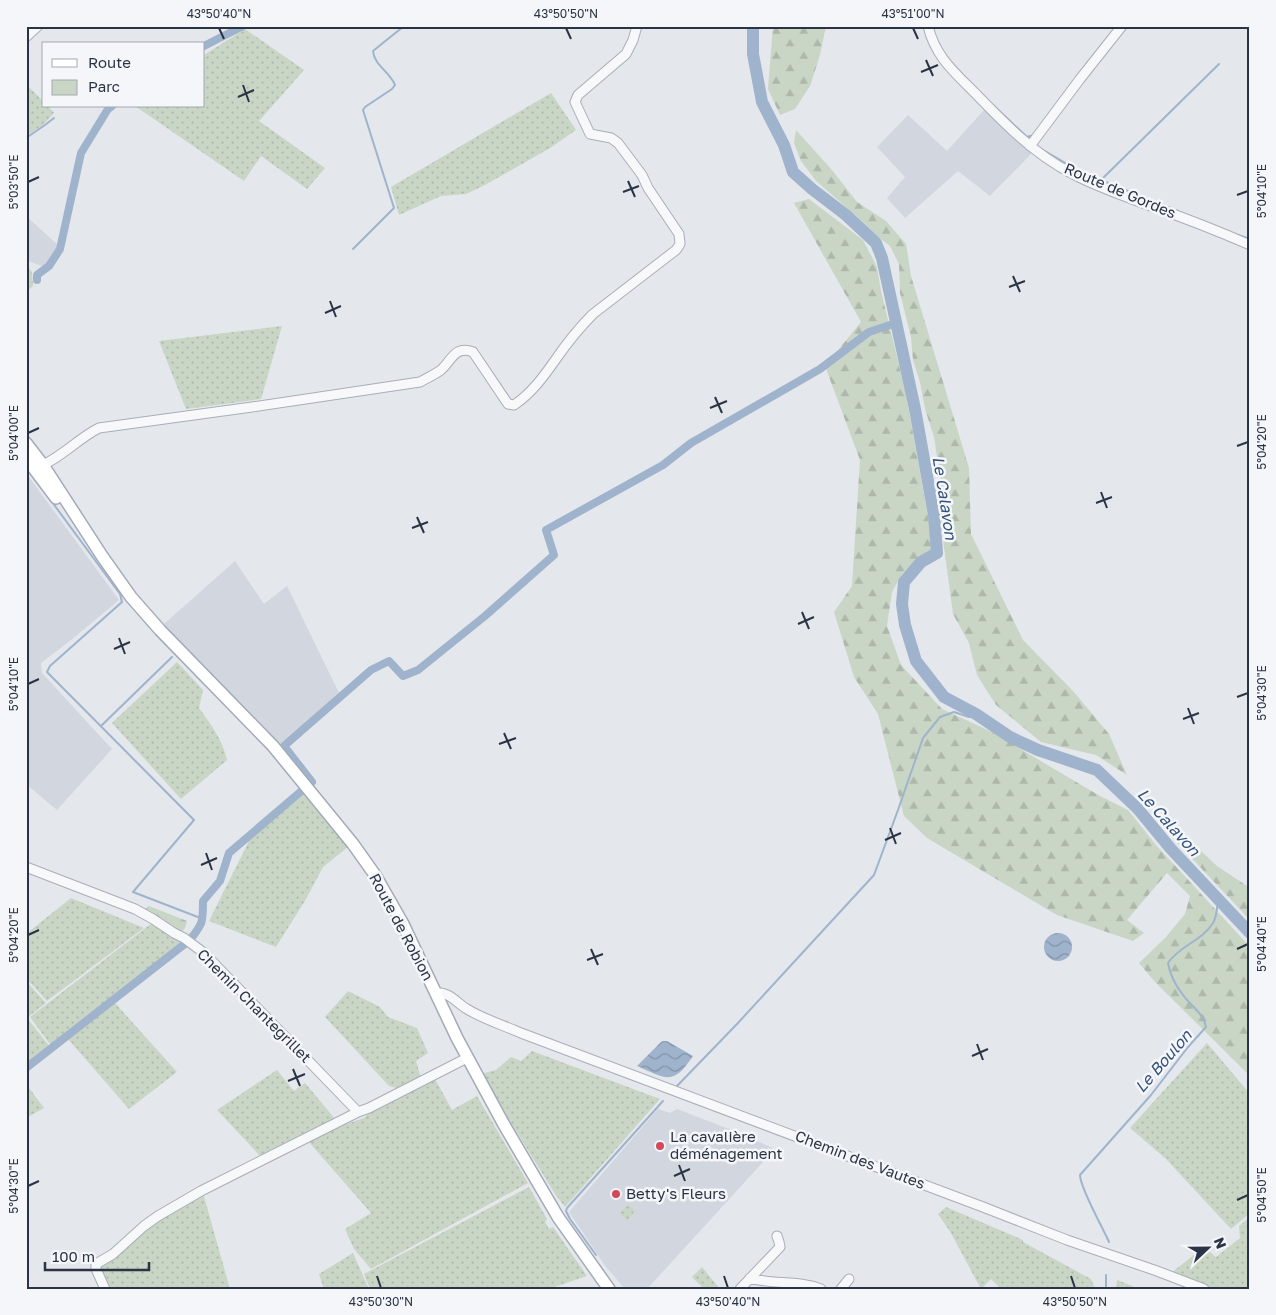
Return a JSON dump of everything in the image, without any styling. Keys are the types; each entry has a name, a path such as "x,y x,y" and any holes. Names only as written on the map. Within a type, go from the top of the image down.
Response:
{"main road":[{"name":"Route de Robion","path":"26,443 102,556 144,612 273,746 375,874 417,952 467,1058 527,1165 558,1217 609,1289"},
{"name":"Route de Robion","path":"26,458 65,511 102,556"}],"street":[{"path":"26,37 38,26"},
{"path":"26,452 41,467 54,460 81,438 99,428 420,382 441,369 460,350 472,352 508,404 514,405 545,374 581,326 593,314 676,250 680,244 679,234 648,188 642,175 618,143 611,138 590,134 575,102 578,95 626,54 637,26"},
{"name":"Route de Gordes","path":"928,26 936,50 947,65 1030,146 1053,162 1082,178 1250,246"},
{"path":"1030,146 1122,26"},
{"name":"Chemin Chantegrillet","path":"26,867 135,909 184,938 204,953 358,1112"},
{"name":"Chemin des Vautes","path":"436,993 442,992 488,1020 521,1033 1067,1240 1204,1289"},
{"path":"105,1289 96,1269 96,1264 113,1254 158,1216 201,1191 467,1058"},
{"path":"740,1289 780,1247 776,1236"},
{"path":"750,1278 758,1281 821,1289"},
{"path":"841,1289 849,1279"}],"shaded area":[{"path":"984,110 1032,153 990,196 958,171 905,218 887,198 905,177 877,147 908,115 947,151"},
{"path":"26,216 58,245 44,267 26,260"},
{"path":"26,473 119,600 41,663 42,673 112,749 57,810 26,784"},
{"path":"235,561 264,604 287,586 339,693 281,744 164,624"},
{"path":"658,1109 670,1113 677,1109 775,1149 647,1289 625,1289 606,1267 569,1212"}],"green space":[{"path":"773,26 826,26 820,55 810,86 795,109 780,115 768,89"},
{"path":"245,29 304,70 259,121 325,168 307,189 261,156 244,181 138,108 205,108 205,54"},
{"path":"26,84 42,100 42,108 50,108 54,113 43,125 26,136"},
{"path":"551,93 576,130 550,148 485,185 466,194 441,196 399,215 391,187"},
{"path":"796,130 832,170 857,202 886,221 906,244 911,276 969,468 971,534 1023,640 1073,691 1109,734 1127,775 1096,755 1041,742 996,705 977,675 969,643 953,614 940,518 940,476 934,437 913,360 911,337 900,293 899,264 890,246 816,181 801,161 794,143"},
{"path":"809,199 863,240 877,267 906,394 934,550 920,557 902,574 892,592 887,626 901,665 942,709 990,731 1100,796 1128,810 1156,845 1250,947 1250,1076 1155,982 1139,963 1166,937 1185,914 1190,896 1167,873 1127,920 1144,933 1133,941 1057,915 927,838 904,816 878,714 854,677 834,612 852,586 860,460 825,366 861,322 794,203"},
{"path":"26,265 32,272 33,286 26,292"},
{"path":"282,326 261,399 186,409 159,341"},
{"path":"177,662 203,690 199,708 219,739 227,760 181,799 112,723"},
{"path":"304,794 348,847 323,867 306,899 276,947 209,921 250,839"},
{"path":"1160,813 1217,866 1250,888 1250,920 1167,832"},
{"path":"71,898 144,928 47,1001 26,978 26,934"},
{"path":"149,906 187,921 185,928 181,933 144,910"},
{"path":"152,923 183,943 52,1047 30,1017"},
{"path":"26,981 46,1003 27,1018 51,1048 26,1065"},
{"path":"348,991 380,1007 388,1017 417,1028 428,1053 416,1061 421,1078 400,1089 389,1086 325,1017"},
{"path":"115,1003 177,1072 129,1109 68,1039"},
{"path":"1207,1043 1250,1094 1250,1213 1231,1229 1166,1159 1130,1128"},
{"path":"532,1051 660,1099 565,1207 555,1194 486,1082 484,1073 496,1070 511,1057 521,1061"},
{"path":"277,1070 294,1091 305,1083 336,1120 262,1158 217,1110"},
{"path":"435,1079 452,1110 477,1096 528,1183 371,1269 354,1249 345,1229 371,1213 308,1141 331,1129 364,1118 373,1109"},
{"path":"26,1084 44,1108 26,1118"},
{"path":"529,1187 547,1219 545,1222 549,1229 553,1227 587,1276 549,1289 370,1289 364,1274"},
{"path":"203,1193 230,1289 109,1289 100,1268 158,1219"},
{"path":"628,1204 634,1210 627,1221 620,1213"},
{"path":"946,1207 1023,1240 1023,1242 1091,1279 1095,1289 1001,1289 991,1279 981,1289 951,1233 938,1214"},
{"path":"1250,1217 1250,1289 1212,1289 1171,1273 1204,1247 1216,1257 1240,1238 1239,1226"},
{"path":"353,1253 369,1289 324,1289 319,1274"},
{"path":"702,1267 720,1289 704,1289 692,1277"},
{"path":"1117,1280 1140,1289 1116,1289"}],"water":[{"path":"1058,933 1068,937 1072,947 1068,957 1058,961 1048,957 1044,947 1048,937"},
{"path":"663,1041 667,1041 693,1056 686,1066 674,1076 663,1076 637,1066"}],"waterway":[{"path":"205,45 243,26"},
{"path":"353,249 394,208 363,110 395,85 376,60 373,51 404,26"},
{"name":"Le Calavon","path":"753,26 753,54 762,102 784,145 793,172 846,215 876,243 882,258 915,409 934,515 937,553 921,562 904,582 902,604 905,625 916,661 944,697 976,714 1010,737 1038,750 1097,770 1138,809 1171,849 1250,933"},
{"path":"1087,63 1097,51"},
{"path":"1101,180 1219,64"},
{"path":"994,106 1027,137 1034,135"},
{"path":"37,280 37,275 49,266 60,249 81,153 109,108"},
{"path":"26,138 54,118"},
{"path":"1043,150 1081,172 1178,211"},
{"path":"1238,235 1250,239"},
{"path":"190,940 198,930 201,922 203,901 220,881 229,853 312,782 284,746 371,670 389,661 403,676 418,670 485,616 554,555 546,530 663,465 691,443 820,369 869,332 896,323"},
{"path":"52,502 120,594 122,602 50,666 47,672 194,820 133,892 203,919"},
{"path":"101,726 172,657"},
{"path":"677,1086 737,1024 874,875 923,738 940,717 954,712 969,717 976,714"},
{"name":"Le Boulon","path":"1109,1242 1088,1198 1080,1175 1151,1095 1206,1027 1200,1014 1180,992 1170,972 1168,963 1178,952 1197,939 1213,923 1217,912 1218,900"},
{"path":"26,1068 186,943"},
{"path":"596,1255 570,1219 566,1211 567,1208 663,1101"},
{"name":"Le Boulon","path":"1106,1275 1106,1289"}],"place":[{"name":"La cavalière déménagement","path":"660,1146"},
{"name":"Betty's Fleurs","path":"616,1194"}]}
